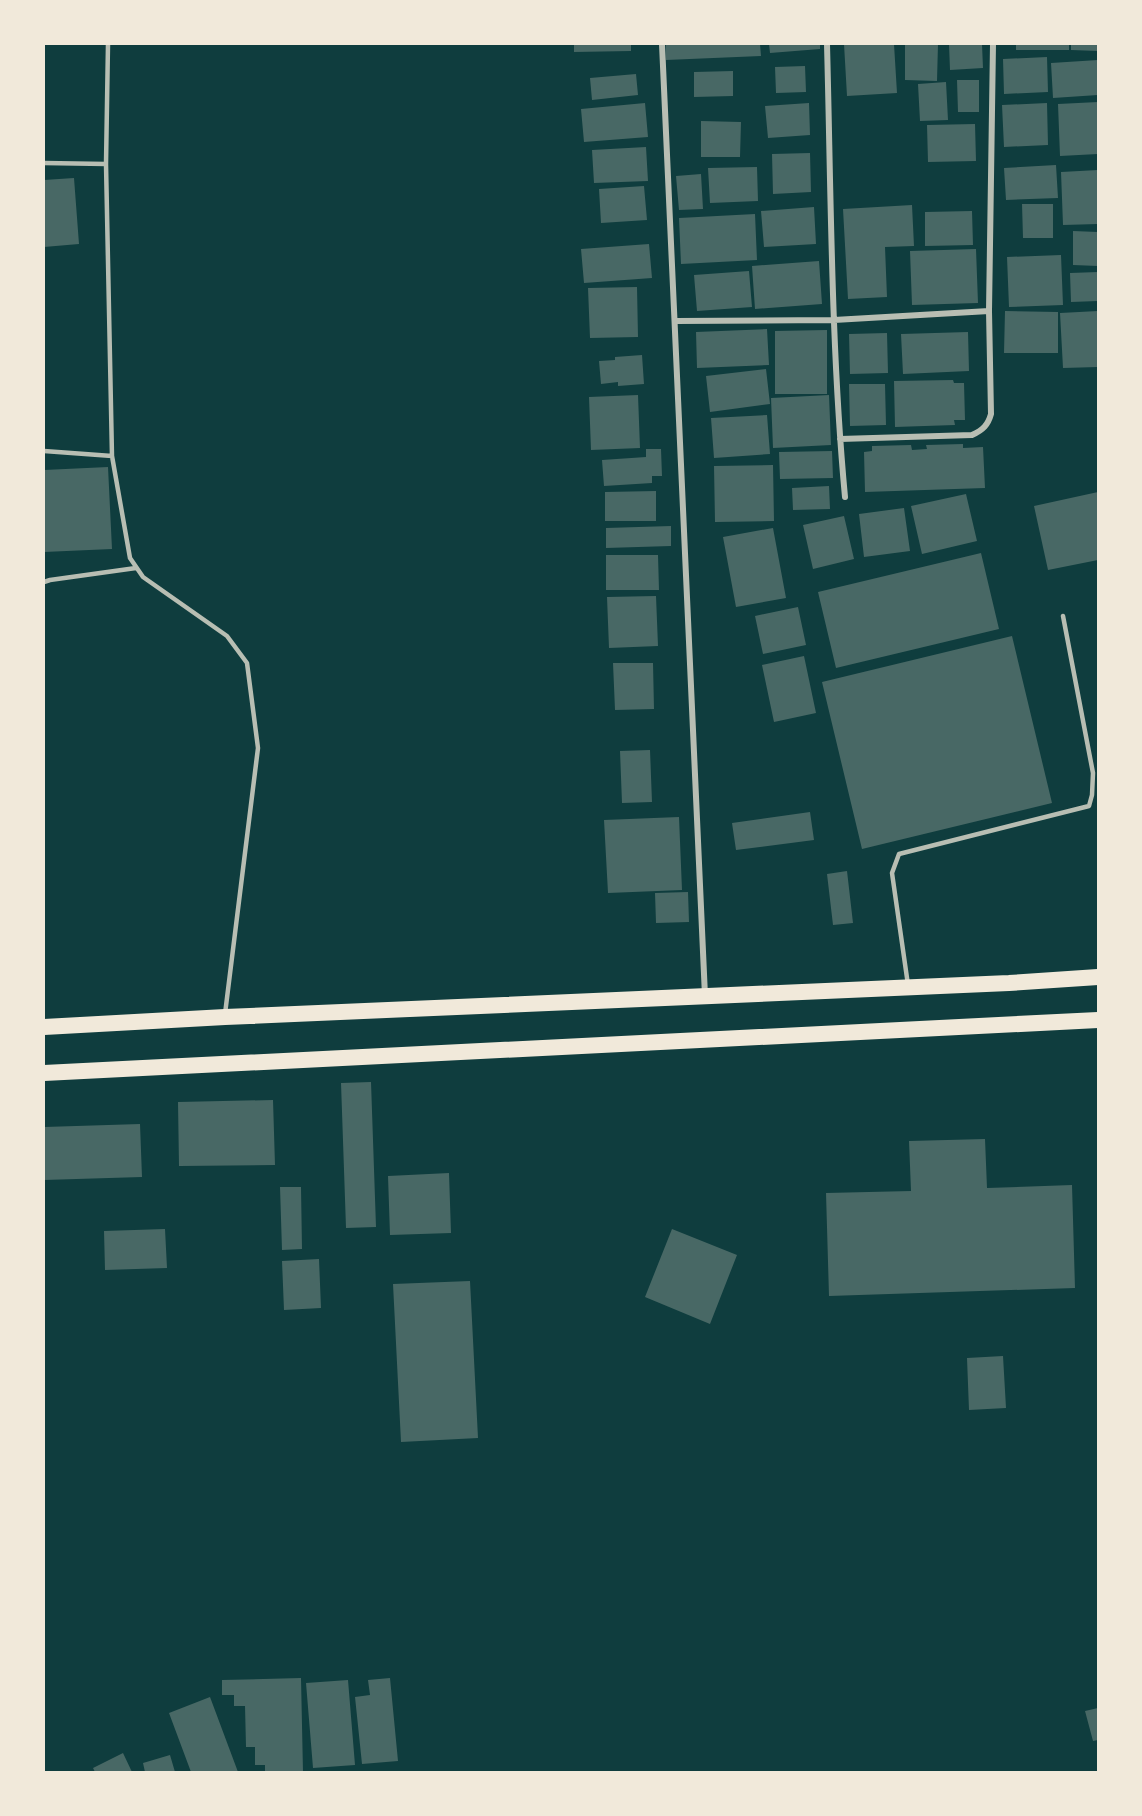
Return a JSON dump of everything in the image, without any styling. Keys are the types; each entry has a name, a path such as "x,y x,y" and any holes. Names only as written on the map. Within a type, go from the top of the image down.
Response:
{"highway":[{"path":"44,1027 225,1017 908,988 1098,977"},
{"path":"44,1073 1098,1020"}],"street":[{"path":"662,44 705,997"},
{"path":"827,44 834,320 845,497"},
{"path":"840,439 972,435 981,431 988,423 991,414 989,311 993,44"},
{"path":"676,321 834,320 989,311"}],"lane":[{"path":"108,44 106,164 112,456 130,558 143,577 227,636 247,663 258,748 225,1017"},
{"path":"44,163 106,164"},
{"path":"44,451 112,456"},
{"path":"44,582 136,568"},
{"path":"908,988 892,873 899,854 1089,806 1093,772 1063,616"}],"building":[{"path":"574,44 631,44 631,51 574,52"},
{"path":"666,44 760,44 761,56 666,60"},
{"path":"769,44 820,44 820,49 770,53"},
{"path":"844,44 894,44 897,93 847,96"},
{"path":"905,44 938,44 937,81 905,80"},
{"path":"949,44 982,44 983,68 950,70"},
{"path":"1016,44 1069,44 1069,50 1016,50"},
{"path":"1071,44 1098,44 1098,51 1071,50"},
{"path":"1047,57 1048,92 1004,94 1003,59"},
{"path":"1098,60 1098,95 1053,98 1051,63"},
{"path":"805,66 806,92 776,93 775,67"},
{"path":"733,71 733,96 694,97 694,72"},
{"path":"636,74 638,95 592,100 590,78"},
{"path":"957,80 979,80 979,112 958,112"},
{"path":"946,82 948,120 920,121 918,84"},
{"path":"1098,102 1098,154 1060,156 1058,104"},
{"path":"645,103 648,137 584,142 581,109"},
{"path":"809,103 810,135 768,138 765,106"},
{"path":"1047,103 1048,145 1004,147 1002,105"},
{"path":"701,121 741,122 740,157 701,157"},
{"path":"975,124 976,161 928,162 927,125"},
{"path":"646,147 648,181 594,183 592,150"},
{"path":"810,153 811,192 773,194 772,154"},
{"path":"1056,165 1058,198 1006,200 1004,168"},
{"path":"757,167 758,201 710,203 708,168"},
{"path":"1098,170 1098,224 1063,225 1061,172"},
{"path":"701,174 703,209 679,210 676,176"},
{"path":"74,178 79,244 44,247 44,180"},
{"path":"644,186 647,220 601,223 599,189"},
{"path":"1022,204 1053,204 1053,238 1023,238"},
{"path":"912,205 914,246 885,247 887,297 848,299 843,209"},
{"path":"814,207 816,244 764,247 761,211"},
{"path":"972,211 973,245 925,246 925,212"},
{"path":"755,214 757,260 681,264 679,218"},
{"path":"1073,231 1098,232 1098,266 1073,265"},
{"path":"649,244 652,278 584,283 581,249"},
{"path":"976,249 978,303 912,305 910,251"},
{"path":"1061,255 1063,305 1009,307 1007,257"},
{"path":"819,261 822,304 755,309 752,266"},
{"path":"749,271 752,307 697,311 694,275"},
{"path":"1098,272 1098,301 1071,302 1070,273"},
{"path":"637,287 638,337 590,338 588,288"},
{"path":"1005,311 1058,312 1058,353 1004,353"},
{"path":"1098,311 1098,367 1063,368 1060,313"},
{"path":"767,329 769,365 697,368 696,332"},
{"path":"827,330 827,394 775,394 775,331"},
{"path":"968,332 969,371 903,374 901,334"},
{"path":"887,333 888,373 850,374 849,334"},
{"path":"642,355 644,384 618,386 618,382 601,384 599,361"},
{"path":"766,369 770,404 710,412 706,376"},
{"path":"953,380 954,383 964,383 965,420 954,420 955,425 895,427 894,381"},
{"path":"849,384 885,384 886,425 850,426"},
{"path":"638,395 640,448 591,450 589,397"},
{"path":"829,395 831,445 773,448 771,398"},
{"path":"767,415 770,454 714,458 711,418"},
{"path":"963,444 963,448 983,447 985,488 865,492 864,452 872,451 872,446 911,445 912,450 927,449 926,445"},
{"path":"646,449 661,449 662,476 652,476 652,483 604,486 602,460 646,457"},
{"path":"832,451 833,478 780,479 779,452"},
{"path":"773,465 774,521 715,522 714,466"},
{"path":"108,467 112,549 44,552 44,470"},
{"path":"829,486 830,509 793,510 792,488"},
{"path":"656,491 656,521 605,521 605,492"},
{"path":"1098,492 1098,560 1048,570 1034,506"},
{"path":"966,494 977,541 922,554 911,506"},
{"path":"904,508 910,551 864,557 859,514"},
{"path":"844,516 854,559 813,569 803,525"},
{"path":"671,526 671,546 606,548 606,528"},
{"path":"773,528 786,598 736,607 723,537"},
{"path":"981,553 999,629 836,668 818,592"},
{"path":"606,555 658,555 659,590 606,590"},
{"path":"656,596 658,646 609,648 607,597"},
{"path":"798,607 806,645 763,654 755,616"},
{"path":"1012,636 1052,803 862,849 822,682"},
{"path":"804,656 816,713 774,722 762,665"},
{"path":"613,663 653,663 654,709 615,710"},
{"path":"650,750 652,802 622,803 620,751"},
{"path":"810,812 814,840 736,850 732,823"},
{"path":"679,817 682,890 608,893 604,820"},
{"path":"847,871 853,923 833,925 827,874"},
{"path":"688,892 689,922 656,923 655,893"},
{"path":"371,1082 376,1227 346,1228 341,1083"},
{"path":"273,1100 275,1165 179,1166 178,1102"},
{"path":"140,1124 142,1177 44,1180 44,1127"},
{"path":"985,1139 987,1188 1072,1185 1075,1288 829,1296 826,1193 911,1191 909,1141"},
{"path":"449,1173 451,1233 390,1235 388,1176"},
{"path":"280,1187 301,1187 302,1249 282,1250"},
{"path":"165,1229 167,1268 105,1270 104,1231"},
{"path":"672,1229 737,1255 710,1324 645,1297"},
{"path":"319,1259 321,1308 284,1310 282,1261"},
{"path":"470,1281 478,1438 401,1442 393,1284"},
{"path":"1003,1356 1006,1408 969,1410 967,1358"},
{"path":"301,1678 303,1772 265,1772 265,1765 255,1765 255,1747 246,1747 245,1706 234,1706 234,1695 222,1695 222,1680"},
{"path":"390,1678 398,1761 362,1764 355,1697 370,1695 368,1680"},
{"path":"348,1680 355,1765 313,1768 306,1683"},
{"path":"210,1697 238,1772 191,1772 169,1713"},
{"path":"1098,1708 1098,1740 1093,1741 1085,1711"},
{"path":"123,1753 132,1772 95,1772 93,1768"},
{"path":"170,1755 175,1772 145,1772 143,1763"}]}
